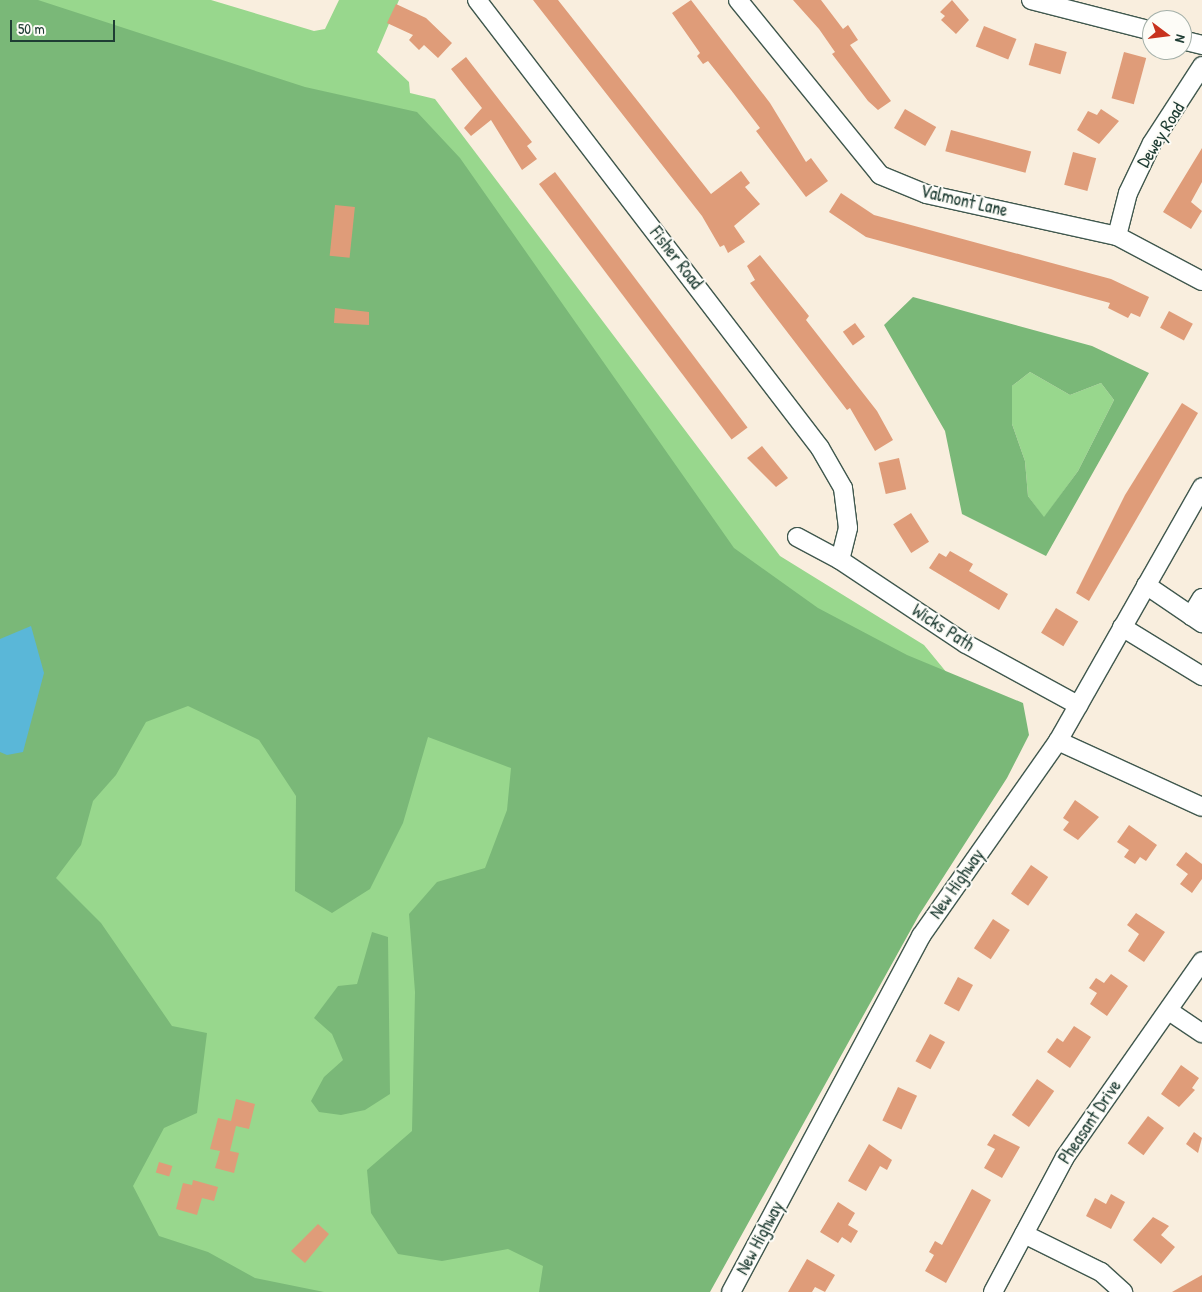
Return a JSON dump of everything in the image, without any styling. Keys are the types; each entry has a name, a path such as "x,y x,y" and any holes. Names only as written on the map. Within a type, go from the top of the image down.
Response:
{"street":[{"name":"Fisher Road","path":"477,0 820,448 844,488 848,528 840,560"},
{"name":"Valmont Lane","path":"738,0 880,175 926,194 1117,236 1202,281"},
{"path":"1031,0 1142,28"},
{"name":"Dewey Road","path":"1117,236 1128,193 1152,143 1202,66"},
{"name":"New Highway","path":"731,1292 921,936 1058,741 1202,487"},
{"name":"Wicks Path","path":"797,537 840,560 966,644 1078,705"},
{"path":"1146,585 1197,620 1202,598"},
{"path":"1122,627 1202,676"},
{"path":"1058,741 1202,807"},
{"name":"Pheasant Drive","path":"993,1292 1065,1157 1169,1011 1202,961"},
{"path":"1169,1011 1202,1033"},
{"path":"1024,1234 1101,1272 1122,1292"}],"green space":[{"path":"0,0 211,0 314,31 325,29 339,0 399,0 377,52 409,82 410,93 435,99 780,556 924,645 984,718 696,1292 0,1292"},
{"path":"0,0 38,0 305,87 417,112 460,158 734,548 818,608 907,655 1023,703 1029,735 1007,778 919,915 710,1292 539,1292 543,1266 508,1249 442,1261 398,1254 371,1213 367,1170 412,1131 415,992 409,914 437,882 485,868 507,810 511,768 428,737 403,823 370,889 332,913 295,891 296,796 259,740 188,706 146,722 116,775 93,801 81,845 56,878 101,923 172,1026 207,1033 197,1113 164,1128 133,1186 159,1236 208,1252 255,1278 324,1292 0,1292"},
{"path":"913,297 1092,346 1149,373 1046,556 962,514 945,431 884,325","holes":["1030,372 1070,395 1101,383 1114,400 1078,471 1044,517 1028,496 1025,461 1012,424 1012,386"]},
{"path":"1030,372 1070,395 1101,383 1114,400 1078,471 1044,518 1028,496 1025,461 1012,424 1012,386"},
{"path":"372,932 388,937 390,1094 365,1110 341,1115 319,1112 311,1101 324,1077 343,1060 332,1034 314,1018 338,986 357,984"}],"water":[{"path":"31,626 44,673 23,752 7,755 0,752 0,639"}],"building":[{"path":"533,0 558,0 711,194 741,171 750,183 745,187 760,204 734,226 745,242 728,253 724,245 720,247 702,216"},
{"path":"691,0 770,103 806,162 811,158 828,181 806,197 756,131 760,128 731,90 708,61 703,64 697,56 700,53 672,13"},
{"path":"793,0 821,0 843,29 848,25 858,40 850,45 891,101 878,110 868,101 832,54 835,52 819,29"},
{"path":"952,0 969,20 956,34 941,20 945,16 940,12"},
{"path":"396,4 426,18 452,43 438,58 424,45 419,50 409,40 413,35 387,23"},
{"path":"984,26 1016,39 1008,60 976,46"},
{"path":"1035,43 1067,52 1060,74 1029,65"},
{"path":"1124,52 1142,57 1142,60 1146,60 1134,104 1112,98"},
{"path":"466,57 532,142 527,146 537,159 522,170 491,120 471,136 464,128 482,108 451,69"},
{"path":"905,109 936,127 925,146 894,128"},
{"path":"1101,109 1119,121 1099,144 1077,130 1088,111 1097,115"},
{"path":"951,130 1031,151 1025,173 945,151"},
{"path":"1202,148 1202,182 1191,202 1202,211 1191,229 1163,212"},
{"path":"1073,152 1096,158 1087,191 1064,185"},
{"path":"555,172 748,428 732,440 539,184"},
{"path":"841,193 874,215 1111,279 1149,297 1140,317 1131,313 1128,318 1108,308 1110,303 866,237 829,212"},
{"path":"335,205 355,207 350,258 330,256"},
{"path":"760,255 809,316 806,320 877,411 893,440 875,451 850,408 847,410 750,283 755,280 747,266"},
{"path":"335,308 369,312 369,325 334,323"},
{"path":"1169,311 1193,324 1184,340 1160,328"},
{"path":"855,323 865,337 853,346 843,332"},
{"path":"1182,403 1198,413 1089,601 1076,593 1125,495"},
{"path":"762,446 788,478 776,487 747,458"},
{"path":"899,458 906,489 886,494 879,463"},
{"path":"911,513 929,542 911,553 893,524"},
{"path":"950,551 973,564 969,571 1008,594 999,610 929,568 939,553 946,557"},
{"path":"1056,608 1078,621 1063,646 1041,633"},
{"path":"1075,800 1099,817 1078,840 1063,830 1069,822 1063,818"},
{"path":"1129,825 1157,845 1146,861 1140,857 1135,864 1124,857 1129,850 1117,842"},
{"path":"1186,852 1202,864 1202,879 1192,893 1180,884 1188,874 1176,865"},
{"path":"1031,865 1048,877 1028,906 1011,894"},
{"path":"1136,913 1165,932 1144,962 1128,951 1139,934 1127,925"},
{"path":"993,919 1010,930 991,959 974,948"},
{"path":"1111,974 1128,986 1107,1016 1090,1004 1097,993 1089,988 1096,978 1104,983"},
{"path":"958,977 973,985 959,1011 944,1003"},
{"path":"1074,1026 1091,1037 1070,1068 1047,1052 1057,1038 1063,1042"},
{"path":"930,1034 945,1042 930,1069 915,1061"},
{"path":"1181,1065 1199,1078 1192,1088 1195,1090 1179,1107 1161,1094"},
{"path":"1037,1079 1054,1091 1029,1127 1012,1115"},
{"path":"898,1087 917,1096 901,1129 882,1121"},
{"path":"236,1099 255,1104 249,1129 236,1126 230,1151 239,1153 234,1173 215,1168 220,1151 210,1149 218,1118 231,1121"},
{"path":"1148,1116 1164,1128 1144,1155 1128,1143"},
{"path":"1194,1132 1202,1138 1198,1153 1186,1144"},
{"path":"994,1134 1020,1147 1002,1178 984,1168 995,1149 987,1145"},
{"path":"869,1144 892,1160 887,1170 880,1166 866,1191 848,1181"},
{"path":"159,1162 172,1166 169,1177 156,1173"},
{"path":"193,1180 218,1187 214,1201 202,1198 197,1215 176,1209 183,1183 192,1185"},
{"path":"972,1189 991,1200 946,1283 925,1271 934,1255 929,1252 935,1241 942,1245"},
{"path":"1111,1194 1125,1202 1111,1229 1086,1216 1095,1198 1106,1204"},
{"path":"838,1202 855,1213 848,1225 858,1231 851,1243 842,1237 838,1243 820,1232"},
{"path":"1153,1217 1169,1226 1161,1235 1175,1247 1161,1264 1133,1240"},
{"path":"318,1224 329,1234 305,1263 291,1251"},
{"path":"807,1259 835,1275 825,1292 815,1287 812,1292 788,1292"},
{"path":"1202,1275 1202,1292 1172,1292"}]}
